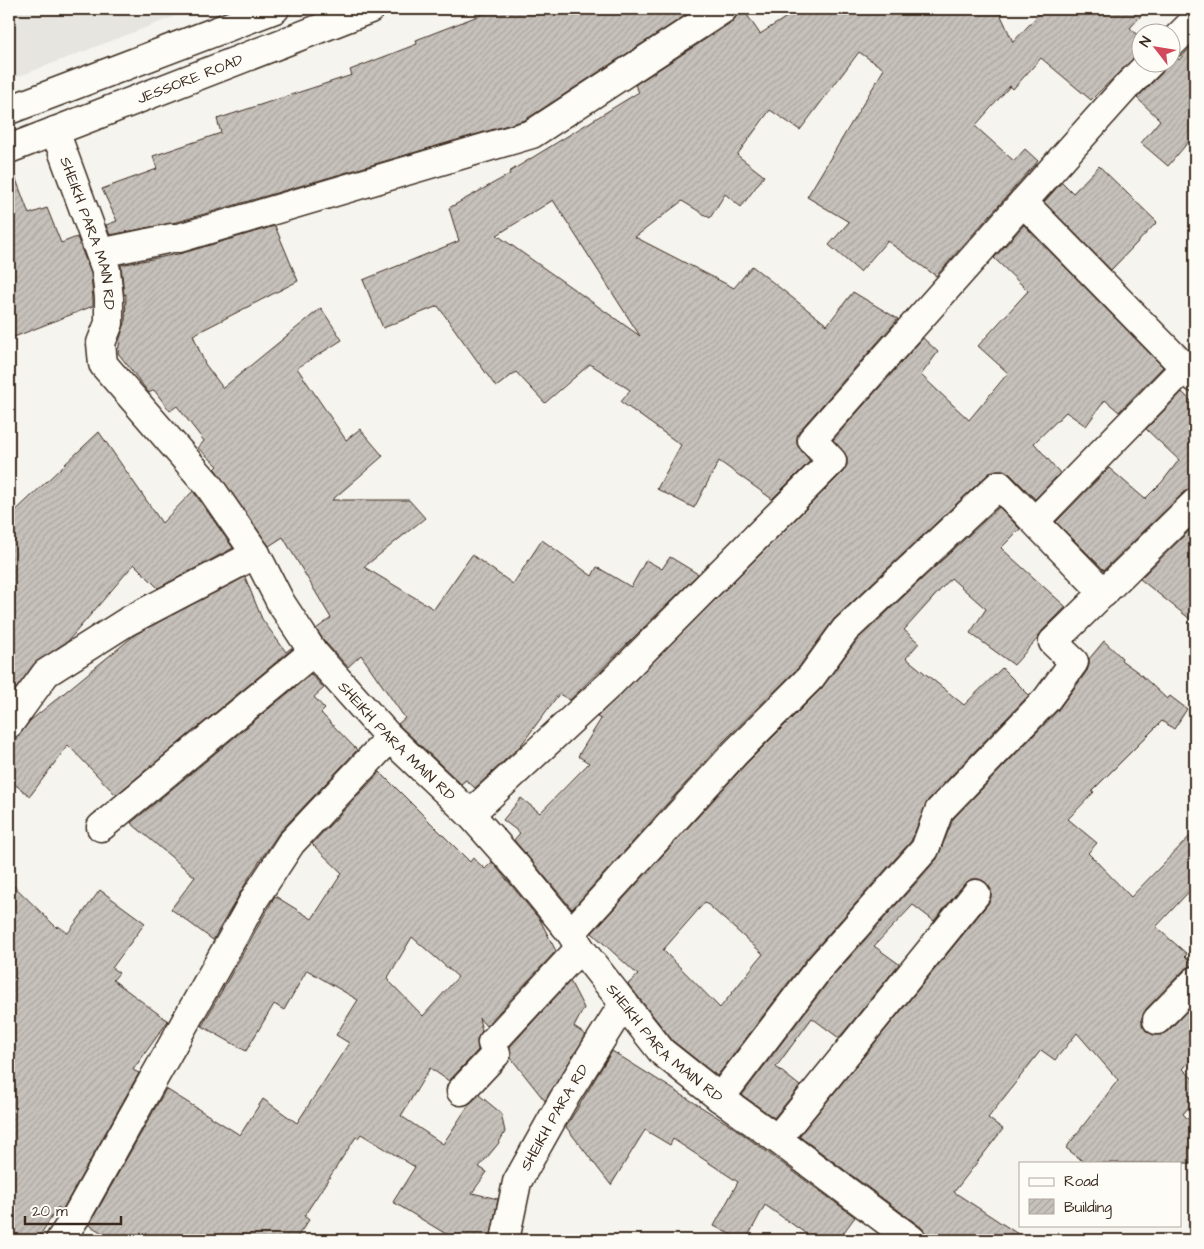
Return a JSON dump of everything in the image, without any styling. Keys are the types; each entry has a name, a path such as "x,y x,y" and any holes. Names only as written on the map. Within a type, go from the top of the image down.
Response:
{"main road":[{"path":"59,91 42,136 12,109 59,91 275,9"},
{"name":"JESSORE ROAD","path":"42,136 370,9"},
{"path":"100,253 180,238 532,134 723,9"},
{"path":"1182,33 1195,20"},
{"path":"470,814 610,684 832,461 812,440 1141,72"},
{"name":"SHEIKH PARA MAIN RD","path":"42,136 100,253 106,270 109,323 101,343 103,364 210,486 256,554 281,603 313,652 390,738 470,814 517,867 662,1052 720,1098 912,1240"},
{"path":"1024,202 1190,372 1034,522"},
{"path":"461,1091 496,1054 492,1043 576,941 735,753 811,677 844,630 999,485 1104,593"},
{"path":"720,1098 820,967 925,849 938,811 1047,699 1074,662 1053,642 1195,503"},
{"path":"9,724 46,674 128,621 256,554"},
{"path":"101,827 313,652"},
{"path":"60,1240 77,1214 255,898 291,843 390,738"},
{"path":"777,1139 976,894"},
{"path":"1157,1020 1195,981"},
{"name":"SHEIKH PARA RD","path":"505,1240 517,1182 563,1100 624,1003"}],"shaded area":[{"path":"9,9 194,9 9,80"}],"building":[{"path":"496,9 695,9 525,120 177,222 110,235 106,225 117,221 102,189 157,169 153,156 221,133 217,119 352,75 350,70 417,44 416,40"},
{"path":"739,9 743,9 760,34 799,9 998,9 1013,42 1044,9 1147,9 1135,22 1132,22 1130,28 1132,30 1132,60 1091,100 1041,58 1013,89 1010,86 975,126 1014,161 1025,149 1038,161 936,276 887,241 860,272 829,245 849,222 807,197 884,69 859,52 800,130 770,110 737,155 764,176 741,207 725,194 710,218 682,201 635,237 734,288 752,266 827,325 853,292 898,319 800,430 797,437 797,445 810,461 772,499 719,461 694,508 657,489 681,445 621,402 630,390 590,364 545,403 516,372 496,387 438,306 383,328 363,280 459,241 449,208 510,174 509,172 639,92 635,85 732,22 737,16","holes":["553,200 640,336 497,235"]},
{"path":"1195,42 1195,134 1168,166 1141,143 1160,120 1137,98 1162,72 1182,72 1182,57"},
{"path":"9,166 11,166 29,214 47,208 61,243 77,237 91,274 93,306 9,339"},
{"path":"1099,166 1157,222 1111,270 1044,202 1062,182 1073,193"},
{"path":"1024,225 1163,367 1119,412 1105,400 1086,426 1066,412 1034,443 1060,473 1035,499 1004,470 996,470 988,474 834,619 799,667 723,742 572,909 514,840 520,833 503,820 521,798 540,813 589,763 578,756 601,719 597,717 843,472 847,465 847,457 833,440 923,338 938,352 921,375 969,420 1008,373 978,346 1028,291 994,258"},
{"path":"275,226 298,281 193,335 205,364 223,388 321,308 342,340 297,368 346,440 360,429 383,456 332,500 409,500 425,518 364,567 434,609 472,555 513,584 542,540 592,576 597,567 631,587 646,560 662,569 670,557 698,574 570,700 559,694 521,745 475,788 466,780 461,784 398,724 405,718 361,655 348,667 325,642 316,629 331,618 283,537 269,546 215,469 218,466 198,448 204,441 177,406 170,411 154,390 149,393 118,353 125,323 126,294 124,295 121,265 183,253"},
{"path":"1182,392 1195,405 1195,488 1184,492 1104,570 1056,522 1109,468 1145,499 1162,482 1179,460 1146,429"},
{"path":"99,432 162,523 193,491 233,548 158,588 134,564 68,641 34,664 9,698 9,517"},
{"path":"999,507 1020,529 1001,548 1066,607 1042,631 1014,665 970,633 986,609 951,578 904,630 919,643 906,658 964,705 1002,668 1029,695 928,800 911,841 808,957 717,1076 673,1041 628,984 638,975 592,933 746,764 822,688 857,640","holes":["705,902 763,954 720,1008 663,950"]},
{"path":"1195,525 1195,623 1140,579"},
{"path":"245,577 262,619 286,652 292,649 116,795 68,745 30,796 9,780 9,748 30,721 136,634"},
{"path":"1104,641 1122,658 1121,660 1139,673 1167,699 1170,696 1187,709 1174,729 1162,721 1092,791 1094,792 1068,819 1097,843 1088,853 1131,897 1195,831 1195,885 1156,927 1187,954 1185,956 1195,966 1190,966 1184,970 1146,1009 1142,1017 1142,1025 1146,1031 1153,1035 1161,1035 1168,1031 1195,1003 1195,1055 1183,1069 1195,1081 1195,1100 1183,1114 1195,1126 1195,1163 1084,1162 1066,1148 1118,1080 1077,1033 1055,1060 1041,1050 988,1118 1003,1129 954,1192 1027,1240 934,1240 921,1227 799,1136 988,904 991,897 991,889 985,882 979,879 971,879 964,884 934,921 913,905 874,946 899,964 839,1038 812,1018 776,1067 800,1086 774,1118 742,1095 832,977 937,859 953,819 1058,710 1087,671 1089,659"},
{"path":"311,674 324,688 314,697 325,709 321,713 357,750 278,834 251,874 213,940 171,909 195,877 131,823"},
{"path":"380,772 470,862 473,858 485,869 492,862 540,920 556,951 486,1026 479,1018 482,1031 477,1039 478,1050 449,1081 430,1068 401,1116 443,1144 470,1103 479,1095 501,1113 505,1132 498,1144 479,1167 487,1172 472,1193 498,1199 490,1240 456,1240 393,1202 415,1167 361,1134 358,1138 356,1137 304,1216 309,1220 295,1240 114,1240 89,1225 166,1089 240,1135 263,1099 297,1123 349,1043 336,1035 358,1000 307,970 284,1010 274,1004 246,1051 202,1026 275,896 312,919 342,873 312,844","holes":["412,937 458,977 423,1016 387,979"]},
{"path":"9,881 57,928 58,926 68,933 100,890 145,923 112,968 119,973 113,980 168,1021 133,1070 139,1073 64,1207 62,1210 58,1207 37,1240 9,1240"},
{"path":"570,981 584,1008 574,1027 586,1035 545,1101 511,1058 510,1047"},
{"path":"612,1051 733,1127 855,1217 838,1240 815,1240 765,1205 746,1240 741,1240 714,1226 738,1182 673,1139 670,1145 645,1130 611,1185 566,1127"}]}
